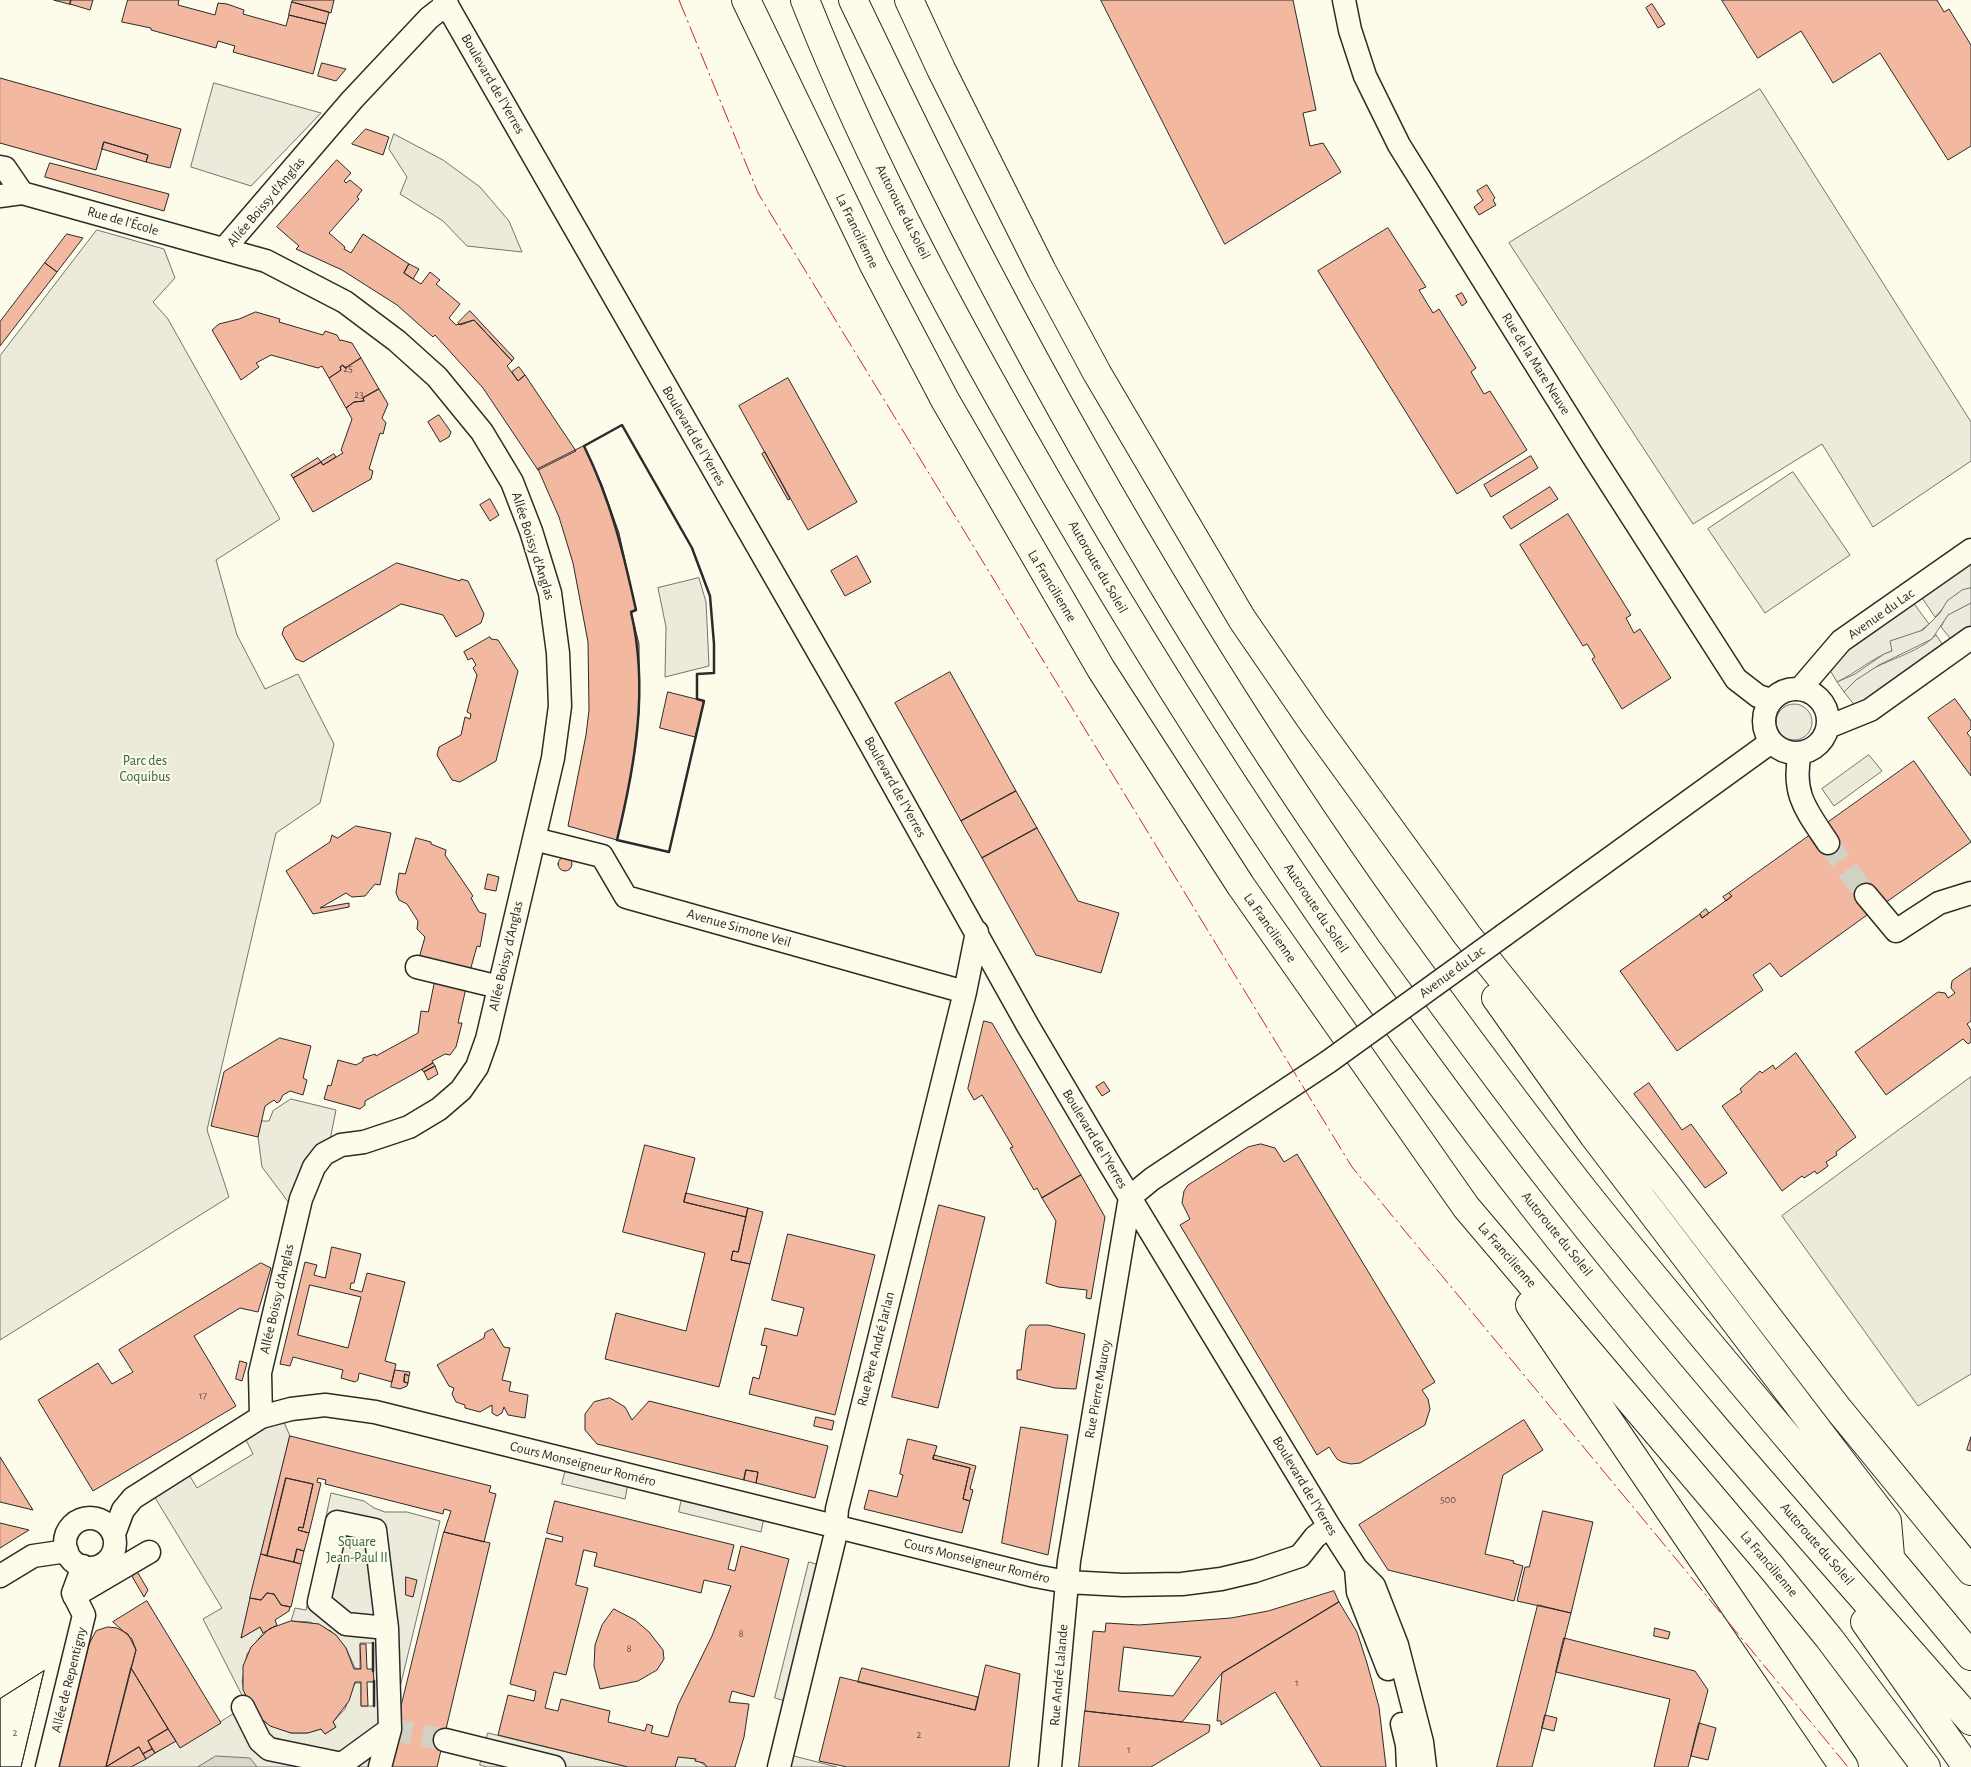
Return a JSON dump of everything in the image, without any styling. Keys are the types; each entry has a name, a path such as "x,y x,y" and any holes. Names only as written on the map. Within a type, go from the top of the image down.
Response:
{"highway":[{"name":"La Francilienne","path":"746,0 878,274 950,408 1100,669 1241,886 1466,1207 1772,1568 1829,1638 1926,1767"},
{"name":"Autoroute du Soleil","path":"805,0 836,78 1001,402 1115,599 1232,784 1351,960 1490,1149 1660,1362 1790,1514 1971,1720"},
{"path":"853,0 925,150 1045,381 1165,587 1274,759 1388,929 1476,1050 1578,1182 1698,1330 1890,1556 1971,1656"},
{"path":"909,0 941,69 1042,271 1152,469 1253,635 1314,724 1466,935 1666,1184 1839,1410 1971,1571"},
{"path":"1466,935 1496,999 1594,1136 1888,1521 1890,1556"},
{"path":"1466,1207 1844,1767"},
{"path":"1790,1514 1967,1767"}],"street":[{"name":"Rue de la Mare Neuve","path":"1344,0 1350,30 1365,76 1399,145 1591,453 1736,679 1758,696 1771,700"},
{"name":"Allée Boissy d'Anglas","path":"260,1417 260,1374 301,1199 314,1168 324,1154 341,1145 364,1142 409,1128 439,1109 460,1090 477,1067 485,1046 534,839 554,749 560,706 558,653 550,592 531,531 512,482 482,432 443,384 397,341 345,302 266,261 224,249 352,100 446,2"},
{"name":"Boulevard de l'Yerres","path":"446,2 977,932 1028,1026 1329,1526 1356,1568 1374,1586 1397,1645 1422,1742 1425,1767"},
{"path":"0,167 5,168 22,193"},
{"name":"Rue de l'École","path":"0,196 22,193 224,249"},
{"name":"Avenue du Lac","path":"1800,689 1841,642 1971,550"},
{"path":"1828,727 1870,710 1971,638"},
{"path":"1800,689 1811,692 1824,705 1828,715 1828,727 1820,744 1800,754 1781,750 1771,742 1763,723 1765,711 1771,700 1779,693 1800,689"},
{"name":"Avenue du Lac","path":"1130,1197 1152,1179 1328,1062 1771,742"},
{"path":"1800,754 1796,777 1798,792 1802,804 1828,843"},
{"name":"Avenue Simone Veil","path":"534,839 602,856 626,896 965,992"},
{"path":"1866,895 1896,931 1940,903 1971,893"},
{"name":"Rue Père André Jarlan","path":"779,1767 836,1518 965,992 977,932"},
{"path":"417,967 499,987"},
{"name":"Rue Pierre Mauroy","path":"1067,1582 1130,1197"},
{"name":"Cours Monseigneur Roméro","path":"83,1566 96,1567 108,1560 115,1548 106,1526 133,1498 260,1417 291,1409 325,1405 347,1406 836,1518 1035,1576 1067,1582 1148,1585 1221,1579 1255,1571 1300,1556 1315,1537 1329,1526"},
{"path":"74,1596 73,1593 83,1566 73,1560 67,1550 66,1535 75,1523 86,1518 106,1526"},
{"path":"380,1767 390,1729 387,1628 379,1552 375,1530 337,1522 319,1602 346,1624 387,1628"},
{"path":"0,1576 33,1556 67,1550"},
{"path":"74,1596 149,1552"},
{"name":"Boulevard de l'Yerres","path":"1356,1568 1358,1592 1382,1650 1398,1706 1407,1745 1408,1767"},
{"name":"Rue André Lalande","path":"1050,1767 1067,1582"},
{"name":"Allée de Repentigny","path":"47,1767 84,1615 74,1596"},
{"path":"1398,1706 1414,1744 1416,1767"},
{"path":"244,1708 260,1741 269,1749 342,1764 390,1729"},
{"path":"444,1740 554,1767"}],"green space":[{"name":"Parc des Coquibus","path":"97,230 164,249 175,278 153,302 168,319 280,519 216,560 237,635 265,689 298,674 334,744 320,803 276,833 207,1130 229,1197 0,1340 0,356"},
{"path":"1793,472 1850,555 1765,613 1708,529"},
{"path":"1971,560 1971,588 1955,595 1935,617 1920,595"},
{"path":"1912,601 1929,624 1918,633 1891,641 1892,651 1837,682 1828,667 1845,649"},
{"path":"1971,603 1971,630 1953,642 1941,627 1947,615"},
{"path":"1936,635 1945,648 1856,707 1844,692 1864,674 1914,650"},
{"path":"1794,704 1807,709 1812,722 1807,735 1794,740 1781,735 1776,722 1781,709"},
{"path":"1869,755 1882,771 1834,806 1822,789"}],"shaded area":[{"path":"214,83 321,113 251,186 191,167"},
{"path":"1760,89 1971,422 1971,461 1873,527 1822,444 1693,524 1509,243"},
{"path":"394,134 443,160 480,187 509,221 522,252 467,246 443,221 400,194 407,177 389,149"},
{"path":"699,578 706,602 709,666 665,677 666,627 658,588"},
{"path":"1971,588 1971,603 1948,615 1932,639 1879,665 1856,680 1844,692 1837,682 1855,674 1884,654 1892,651 1890,641 1923,630 1940,613 1947,601 1962,590"},
{"path":"1971,1077 1971,1374 1918,1406 1782,1216"},
{"path":"291,1099 336,1110 330,1140 317,1145 304,1160 289,1203 262,1167 258,1137 261,1121 269,1121 273,1111"},
{"path":"283,1420 290,1436 241,1638 260,1627 263,1633 247,1654 242,1682 246,1698 257,1715 266,1723 291,1733 307,1733 321,1729 325,1734 336,1727 333,1722 345,1709 355,1683 361,1683 361,1706 374,1706 373,1643 360,1643 360,1669 355,1668 346,1648 331,1631 310,1622 291,1621 295,1608 306,1610 331,1493 364,1501 374,1508 385,1512 407,1512 440,1521 390,1729 386,1767 131,1767 176,1741 180,1747 247,1705 203,1619 222,1608 154,1496 188,1473 197,1488 253,1454 245,1438"},
{"path":"566,1469 628,1484 625,1499 562,1484"},
{"path":"682,1498 764,1518 761,1532 679,1512"},
{"path":"809,1562 827,1567 795,1704 775,1698"},
{"path":"488,1733 624,1766 629,1745 696,1759 707,1767 487,1767 480,1765"},
{"path":"782,1753 837,1767 779,1767"},
{"path":"216,1756 250,1758 257,1767 198,1767"}],"building":[{"path":"54,0 71,0 70,4"},
{"path":"71,0 93,0 90,10 70,4"},
{"path":"128,0 179,0 178,5 215,15 218,3 227,4 244,10 243,14 286,26 289,15 326,24 313,74 233,52 235,46 218,41 216,48 151,30 151,28 122,22"},
{"path":"293,0 334,0 331,13 292,2"},
{"path":"1101,0 1293,0 1316,110 1303,113 1310,146 1323,143 1341,172 1225,244"},
{"path":"1722,0 1937,0 1944,12 1949,9 1971,45 1971,146 1948,160 1880,53 1833,83 1801,31 1758,58"},
{"path":"292,2 329,12 326,24 289,15"},
{"path":"1652,4 1665,24 1658,28 1646,8"},
{"path":"322,63 346,69 336,81 318,76"},
{"path":"0,78 181,129 170,168 146,162 148,155 104,142 96,170 0,143"},
{"path":"366,129 389,137 383,155 352,144"},
{"path":"104,142 148,155 146,162 102,149"},
{"path":"337,160 351,173 344,181 346,183 350,180 362,190 357,197 359,199 329,233 345,247 344,249 351,253 363,234 409,264 404,273 421,284 430,272 440,280 436,284 460,304 449,318 456,325 474,320 512,361 507,366 518,381 525,375 576,451 538,470 483,388 435,335 433,337 397,305 342,270 296,249 299,246 277,227"},
{"path":"50,163 169,194 164,211 45,177"},
{"path":"1487,185 1495,198 1493,200 1496,205 1479,215 1474,207 1483,200 1477,191"},
{"path":"1388,228 1426,287 1419,290 1433,313 1439,309 1476,368 1471,372 1484,394 1490,391 1527,450 1457,494 1318,271"},
{"path":"67,234 83,238 57,272 45,263"},
{"path":"45,263 57,272 0,346 0,322"},
{"path":"409,264 419,269 413,279 404,273"},
{"path":"1462,293 1467,302 1462,306 1456,296"},
{"path":"470,311 514,358 512,361 474,320 460,325 458,323"},
{"path":"256,312 280,319 279,322 323,335 325,331 337,335 340,341 352,343 361,358 345,368 343,365 340,367 341,370 329,378 322,366 318,368 271,355 256,363 259,367 241,380 212,330 219,324"},
{"path":"361,358 379,389 363,398 364,401 354,402 346,408 329,378 341,370 340,367 343,365 345,368"},
{"path":"519,367 525,375 518,381 512,372"},
{"path":"788,378 857,502 808,530 739,406"},
{"path":"379,389 388,404 382,418 386,423 383,434 380,433 369,469 373,471 371,479 313,512 293,478 321,462 323,465 343,453 341,450 352,419 346,408 354,402 364,401 363,398"},
{"path":"439,415 451,432 449,437 440,442 428,422"},
{"path":"584,446 602,485 619,533 636,610 631,612 639,644 639,713 631,776 617,840 568,826 586,735 589,710 588,642 573,563 559,517 538,469"},
{"path":"765,452 790,499 788,500 762,454"},
{"path":"334,454 336,457 323,465 321,462"},
{"path":"1531,456 1538,468 1491,497 1484,485"},
{"path":"318,458 321,462 293,478 291,475"},
{"path":"1550,487 1558,499 1511,529 1503,517"},
{"path":"490,499 499,515 490,521 480,505"},
{"path":"1568,514 1631,615 1626,618 1634,633 1640,629 1671,678 1622,709 1592,659 1595,657 1587,644 1583,646 1520,545"},
{"path":"857,556 871,582 845,596 831,571"},
{"path":"397,563 460,581 461,579 468,581 484,614 481,623 456,637 443,615 401,604 303,662 296,659 282,634 284,628"},
{"path":"490,637 491,639 498,640 518,671 496,761 460,782 452,780 437,755 439,747 461,735 465,717 470,719 471,714 467,712 477,675 473,668 476,665 472,658 468,660 464,652"},
{"path":"950,672 1016,791 961,821 895,703"},
{"path":"668,692 704,701 695,737 660,728"},
{"path":"1955,699 1971,721 1971,729 1967,733 1971,738 1971,776 1928,718"},
{"path":"1914,761 1971,842 1885,903 1858,901 1867,915 1781,977 1770,963 1753,975 1763,990 1677,1051 1620,971 1700,914 1702,918 1732,896 1729,893"},
{"path":"1016,791 1037,828 982,858 961,821"},
{"path":"356,826 391,833 380,885 375,884 365,896 352,897 346,893 320,908 349,903 349,907 313,914 286,871 330,842 332,835 337,838"},
{"path":"1037,828 1078,901 1119,913 1101,973 1036,955 982,858"},
{"path":"416,838 431,842 431,844 446,850 445,855 473,896 471,898 479,912 486,914 480,947 477,946 470,971 419,958 425,937 417,929 418,921 407,904 399,900 396,893 399,873 405,874"},
{"path":"565,857 570,859 572,864 570,869 565,871 560,869 558,864 560,859"},
{"path":"488,874 499,877 496,891 485,889"},
{"path":"1729,893 1732,896 1726,901 1723,897"},
{"path":"1706,909 1709,913 1702,918 1700,914"},
{"path":"1971,968 1971,1021 1967,1024 1971,1030 1971,1042 1968,1044 1963,1039 1886,1095 1855,1052 1938,992 1945,993 1948,998 1955,993 1951,988 1952,981"},
{"path":"435,981 466,988 458,1023 462,1023 456,1047 450,1055 445,1054 432,1061 433,1063 365,1101 365,1105 360,1109 324,1099 328,1085 331,1086 338,1060 356,1065 363,1061 363,1058 375,1054 376,1056 418,1033 421,1011 428,1012"},
{"path":"984,1021 992,1023 1081,1175 1042,1198 1037,1188 1034,1190 1010,1148 1013,1147 982,1095 974,1100 968,1089"},
{"path":"280,1038 311,1046 303,1078 307,1080 303,1095 290,1091 283,1095 277,1103 274,1100 265,1106 258,1137 211,1126 224,1072"},
{"path":"1796,1053 1856,1137 1836,1152 1837,1155 1826,1162 1828,1166 1817,1174 1815,1171 1804,1178 1802,1176 1782,1191 1722,1106 1742,1092 1740,1089 1760,1071 1762,1073 1773,1065 1775,1069"},
{"path":"433,1063 435,1066 424,1072 422,1070"},
{"path":"435,1066 438,1074 428,1080 424,1072"},
{"path":"1104,1082 1110,1091 1102,1096 1096,1087"},
{"path":"1649,1083 1682,1130 1691,1124 1727,1173 1705,1188 1634,1094"},
{"path":"1261,1144 1275,1148 1284,1162 1297,1154 1435,1382 1422,1390 1428,1399 1430,1409 1425,1425 1360,1463 1342,1462 1337,1459 1329,1447 1317,1455 1180,1225 1190,1219 1182,1203 1184,1191 1188,1185 1248,1147"},
{"path":"645,1145 695,1158 684,1202 746,1217 738,1252 733,1251 731,1260 750,1264 719,1387 605,1359 616,1313 686,1331 705,1253 623,1232"},
{"path":"1081,1175 1105,1217 1091,1299 1086,1298 1087,1290 1058,1287 1046,1283 1056,1221 1042,1198"},
{"path":"686,1193 748,1208 746,1217 684,1202"},
{"path":"939,1205 985,1217 938,1408 892,1397"},
{"path":"748,1208 763,1212 750,1264 731,1260 733,1251 738,1252"},
{"path":"788,1234 875,1255 835,1415 749,1394 753,1377 759,1379 767,1346 761,1345 765,1328 797,1336 804,1308 772,1300"},
{"path":"332,1247 361,1254 354,1283 351,1283 350,1289 362,1292 367,1273 405,1282 385,1361 396,1364 392,1382 359,1373 358,1380 355,1382 341,1378 343,1370 293,1357 290,1366 280,1364 305,1262 317,1265 314,1275 325,1278","holes":["310,1285 361,1297 348,1348 298,1335"]},
{"path":"261,1263 271,1268 258,1312 240,1308 194,1336 236,1406 93,1491 38,1400 98,1363 112,1384 133,1372 119,1350"},
{"path":"1030,1325 1048,1325 1085,1334 1076,1389 1055,1388 1017,1379 1017,1370 1021,1370 1026,1330"},
{"path":"493,1329 504,1347 510,1348 502,1380 511,1382 509,1391 528,1395 525,1418 508,1415 504,1407 502,1413 497,1416 492,1413 492,1405 480,1412 465,1408 465,1405 456,1402 452,1394 454,1388 449,1386 437,1365 484,1338 485,1333"},
{"path":"240,1361 247,1363 242,1381 236,1379"},
{"path":"395,1370 410,1372 409,1376 405,1374 404,1382 408,1383 407,1386 400,1389 391,1387"},
{"path":"405,1374 409,1376 408,1383 404,1382"},
{"path":"610,1398 625,1407 632,1420 649,1401 828,1446 815,1498 756,1483 758,1472 746,1470 744,1480 597,1444 585,1430 585,1414 594,1402"},
{"path":"816,1417 834,1421 832,1430 814,1426"},
{"path":"1524,1420 1543,1450 1503,1475 1485,1554 1514,1561 1513,1563 1523,1566 1514,1601 1388,1570 1359,1525"},
{"path":"1021,1427 1068,1435 1048,1555 1002,1543"},
{"path":"290,1436 491,1486 489,1492 496,1494 484,1542 444,1532 451,1511 444,1509 443,1514 325,1484 326,1480 318,1478 317,1482 321,1483 309,1533 298,1530 299,1527 303,1528 313,1484 286,1478 267,1556 261,1554"},
{"path":"1971,1437 1971,1451 1967,1450"},
{"path":"908,1439 937,1446 933,1459 970,1468 963,1499 970,1501 962,1533 864,1509 869,1490 897,1497 903,1475 900,1474"},
{"path":"934,1455 976,1466 970,1489 973,1490 970,1501 963,1499 970,1468 933,1459"},
{"path":"0,1457 33,1510 0,1502"},
{"path":"746,1470 758,1472 756,1483 744,1480"},
{"path":"286,1478 313,1484 303,1528 299,1527 298,1530 309,1533 304,1551 297,1549 294,1562 267,1556"},
{"path":"555,1501 734,1545 728,1569 735,1571 741,1546 789,1559 754,1697 732,1691 729,1702 749,1704 744,1737 735,1767 707,1767 704,1763 695,1761 696,1759 678,1757 675,1767 628,1767 498,1735 508,1695 534,1701 536,1691 510,1684 546,1538 562,1542 563,1537 547,1533","holes":["584,1550 597,1553 594,1566 701,1593 704,1580 731,1586 712,1636 678,1705 668,1737 651,1733 653,1726 647,1724 645,1731 608,1722 610,1711 561,1699 558,1711 545,1708 554,1672 566,1675 588,1588 576,1585"]},
{"path":"1543,1511 1593,1522 1571,1613 1517,1601 1525,1567 1529,1567"},
{"path":"0,1523 29,1530 0,1548"},
{"path":"444,1532 490,1543 437,1767 386,1767 402,1721 398,1720"},
{"path":"297,1549 304,1551 301,1564 294,1562"},
{"path":"261,1554 301,1564 291,1607 281,1605 274,1594 267,1593 261,1600 250,1598"},
{"path":"135,1568 148,1590 144,1597 129,1571"},
{"path":"406,1577 417,1580 413,1597 406,1595"},
{"path":"1334,1591 1339,1602 1222,1673 1182,1722 1085,1711 1093,1631 1105,1632 1106,1623 1139,1625 1231,1618 1268,1611","holes":["1124,1647 1201,1657 1173,1696 1119,1691"]},
{"path":"267,1593 274,1594 281,1605 290,1607 289,1611 275,1620 277,1625 263,1633 260,1627 241,1638 250,1598 261,1600"},
{"path":"147,1601 221,1723 180,1748 131,1668 136,1650 132,1639 113,1622"},
{"path":"1339,1602 1357,1632 1367,1663 1379,1707 1386,1767 1321,1767 1275,1692 1221,1725 1221,1721 1217,1721 1222,1673"},
{"path":"1538,1605 1571,1613 1542,1728 1532,1767 1497,1767"},
{"path":"614,1609 635,1620 649,1632 663,1650 664,1659 657,1670 638,1681 600,1689 594,1666 595,1645 602,1625"},
{"path":"291,1621 319,1624 336,1635 346,1648 354,1669 361,1669 360,1644 366,1644 367,1669 373,1669 374,1682 367,1682 368,1706 361,1706 361,1682 355,1682 349,1701 333,1722 336,1727 325,1734 321,1729 308,1733 291,1733 270,1726 257,1715 243,1690 243,1666 251,1647 269,1629"},
{"path":"108,1627 117,1628 128,1634 136,1650 106,1767 59,1767 89,1644 96,1631"},
{"path":"1655,1628 1670,1632 1668,1639 1654,1636"},
{"path":"1564,1638 1695,1671 1708,1690 1688,1767 1654,1767 1670,1699 1556,1672"},
{"path":"986,1665 1020,1674 1009,1767 847,1767 819,1761 840,1677 975,1710"},
{"path":"131,1668 168,1729 148,1741 152,1749 143,1754 139,1747 106,1767"},
{"path":"862,1668 978,1697 975,1710 858,1682"},
{"path":"44,1671 21,1767 0,1767 0,1699"},
{"path":"44,1671 21,1767 0,1767 0,1699"},
{"path":"1085,1711 1210,1725 1209,1732 1151,1767 1079,1767"},
{"path":"1545,1715 1557,1718 1554,1731 1542,1728"},
{"path":"1699,1723 1716,1728 1708,1760 1691,1756"},
{"path":"168,1729 176,1741 155,1753 148,1741"},
{"path":"139,1747 146,1759 131,1767 106,1767"},
{"path":"152,1749 155,1753 146,1759 143,1754"}],"tunnel":[{"path":"1828,843 1866,895"},
{"path":"390,1729 445,1740"}],"wall":[{"path":"622,425 692,548 710,596 714,644 714,673 697,674 697,699 704,701 669,852 617,840 638,726 639,669 631,612 636,610 609,507 584,446 622,425"},
{"path":"373,1643 373,1671"},
{"path":"374,1681 374,1706"}],"power":[{"path":"679,0 758,193 1352,1167 1848,1767"}],"park label":[{"name":"Square Jean-Paul II","path":"357,1550"}]}
